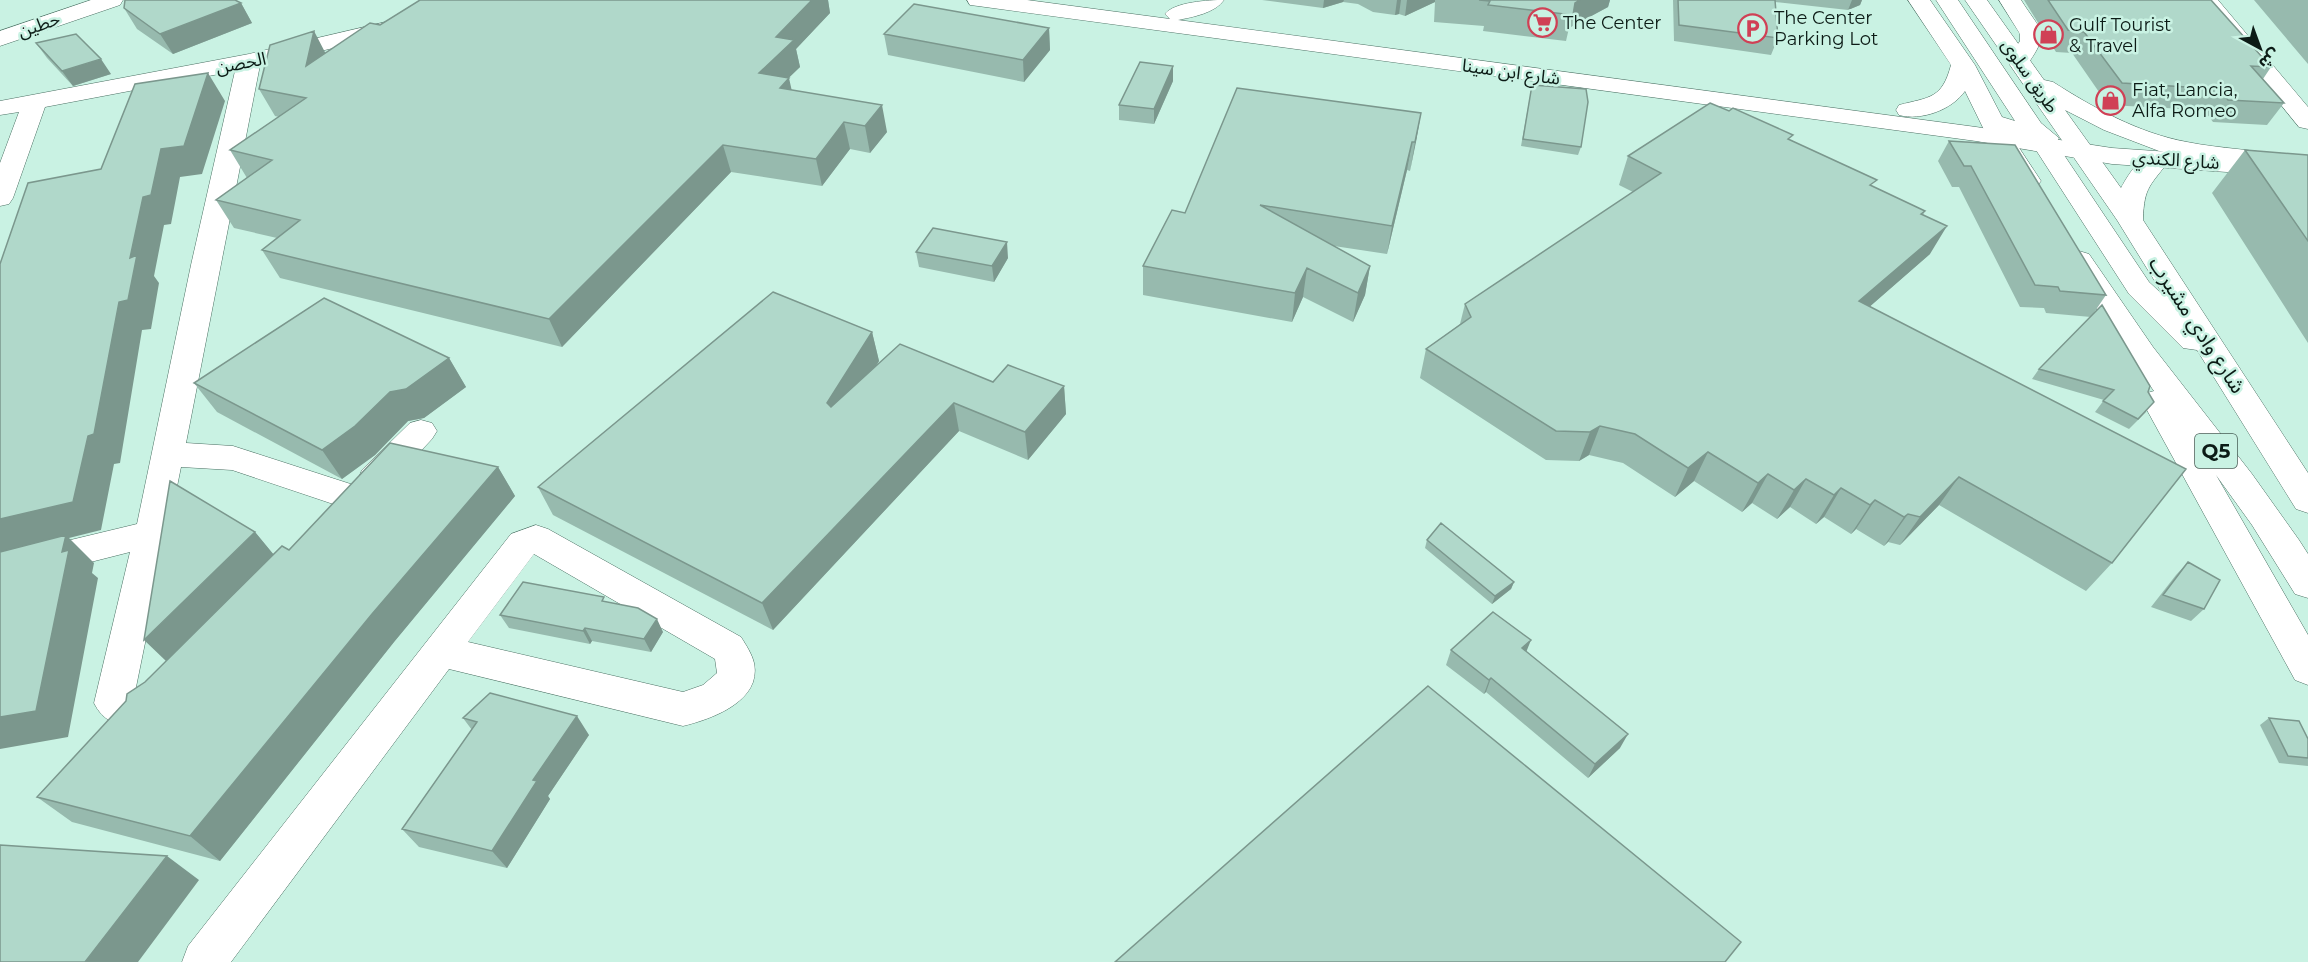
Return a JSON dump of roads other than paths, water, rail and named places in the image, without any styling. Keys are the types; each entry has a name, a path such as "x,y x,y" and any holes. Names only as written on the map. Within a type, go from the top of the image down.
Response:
{"street":[{"name":"حطين","path":"0,39 112,0"},
{"name":"شارع ابن سينا","path":"978,0 2038,137"},
{"name":"شارع ابن سينا","path":"1074,0 1176,14 1230,10 1908,110 1996,130"},
{"path":"1919,0 1963,65 1996,130 2044,206"},
{"path":"1947,0 2139,288 2228,373"},
{"name":"طريق سلوى","path":"1976,0 2077,143"},
{"path":"2010,0 2031,34 2031,41 2019,60"},
{"path":"2207,0 2308,122"},
{"path":"1176,14 1191,11 1230,10"},
{"name":"الحصن","path":"0,108 249,62 322,46 403,24"},
{"path":"184,670 160,695 138,709 126,711 118,708 113,702 152,533 249,62"},
{"path":"1908,110 1938,103 1949,97 1958,85 1963,65"},
{"path":"2033,80 2090,114 2157,143 2187,150 2282,163"},
{"path":"0,198 35,102"},
{"name":"شارع الكندي","path":"2038,137 2157,159 2227,164 2308,165"},
{"name":"شارع وادي مشيرب","path":"2077,143 2130,220 2304,488"},
{"path":"2130,220 2130,195 2133,187 2157,159"},
{"name":"Q5","path":"2062,234 2119,321 2244,488 2285,546 2308,584"},
{"path":"2119,321 2165,414 2308,669"},
{"path":"330,523 421,431"},
{"path":"167,454 233,458 354,498"},
{"path":"0,571 152,533"},
{"path":"204,962 439,651 523,543 536,538 728,648 734,655 737,665 730,686 720,695 709,703 682,709 439,651"}],"place":[{"name":"The Center","path":"1542,23"},
{"name":"The Center Parking Lot","path":"1753,28"},
{"name":"Gulf Tourist & Travel","path":"2048,35"},
{"name":"Fiat, Lancia, Alfa Romeo","path":"2111,100"}]}
